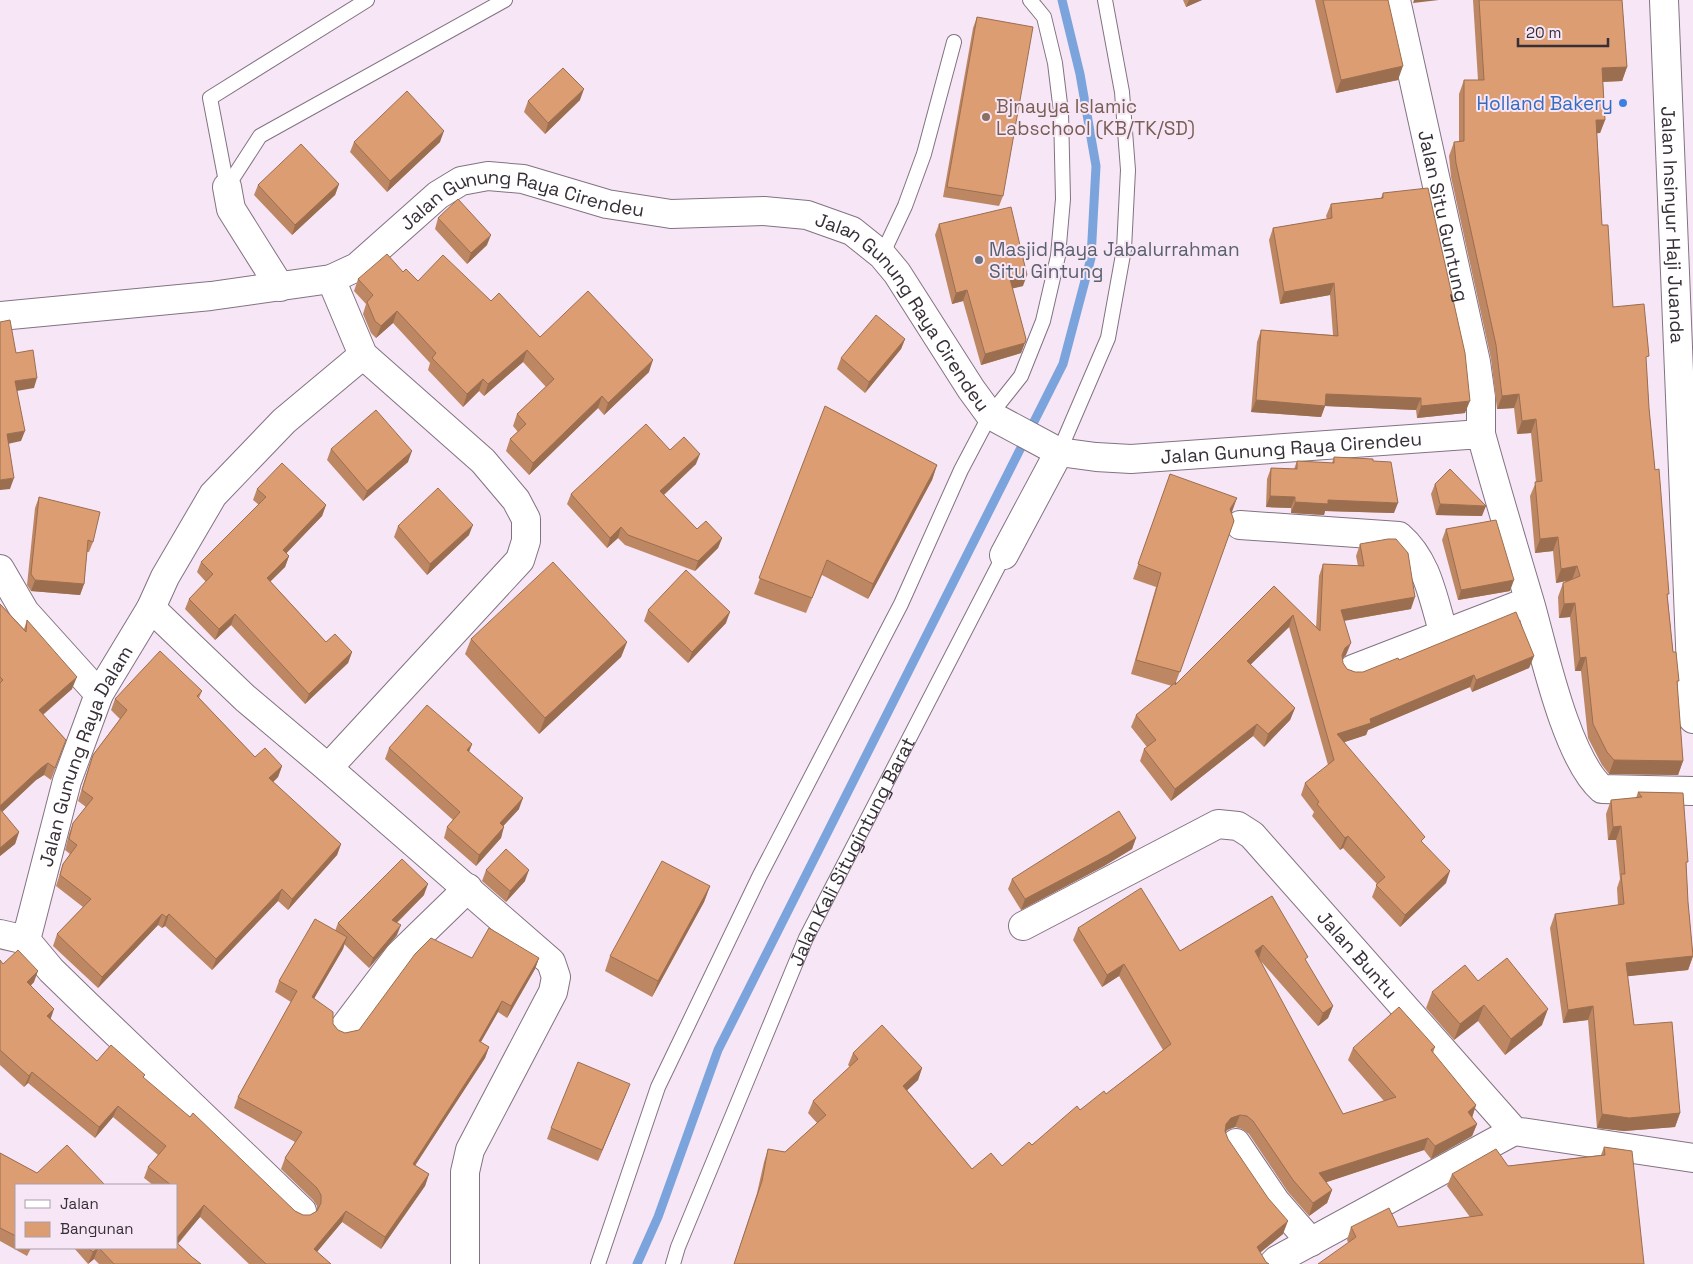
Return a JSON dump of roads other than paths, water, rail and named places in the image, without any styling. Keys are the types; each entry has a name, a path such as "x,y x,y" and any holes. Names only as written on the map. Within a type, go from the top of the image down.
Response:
{"main road":[{"name":"Jalan Situ Guntung","path":"1396,0 1476,362 1482,397 1480,434"},
{"name":"Jalan Insinyur Haji Juanda","path":"1664,0 1693,719"},
{"name":"Jalan Gunung Raya Cirendeu","path":"0,316 202,297 331,279 357,267 438,195 461,181 488,176 523,179 607,204 671,214 764,211 807,215 852,231 882,255 897,273 971,389 999,420 1053,449 1096,457 1131,458 1480,434"},
{"path":"227,187 231,209 280,287"},
{"path":"328,768 520,560 526,541 526,519 516,500 483,461 363,355 331,279"},
{"name":"Jalan Gunung Raya Dalam","path":"302,1211 51,970 13,937 66,780 99,694 150,608 165,577 213,495 284,421 363,355"},
{"path":"1480,434 1562,712 1582,763 1592,780 1602,789 1693,791"},
{"name":"Jalan Kali Situgintung Barat","path":"1004,555 1053,449"},
{"path":"1240,525 1399,536 1412,548 1422,564 1444,634"},
{"path":"0,569 25,612 99,694"},
{"path":"1353,669 1529,600"},
{"path":"150,608 245,698 468,888 551,962 556,977 553,992 470,1150 465,1172 465,1264"},
{"name":"Jalan Buntu","path":"1023,926 1218,824 1238,826 1252,835 1514,1131"},
{"path":"343,1028 399,955 468,888"},
{"path":"1273,1264 1514,1131 1693,1158"},
{"path":"1236,1143 1276,1202 1311,1242"}],"lane":[{"path":"227,187 210,98 367,0"},
{"path":"227,187 260,136 505,0"},
{"path":"598,1264 658,1087 758,877 901,604 961,470 999,420 1021,376 1043,321 1058,256 1061,227 1063,199 1062,112 1056,72 1044,17 1030,0"},
{"path":"1053,449 1108,338 1124,249 1128,170 1122,92 1104,0"},
{"path":"882,255 905,206 924,154 954,42"},
{"name":"Jalan Kali Situgintung Barat","path":"674,1264 678,1247 806,938 1004,555"}],"waterway":[{"path":"637,1264 658,1217 718,1050 1063,364 1091,258 1096,166 1080,74 1062,0"}],"place":[{"name":"Holland Bakery","path":"1623,103"},
{"name":"Bjnayya Islamic Labschool (KB/TK/SD)","path":"986,117"},
{"name":"Masjid Raya Jabalurrahman Situ Gintung","path":"979,260"}]}
